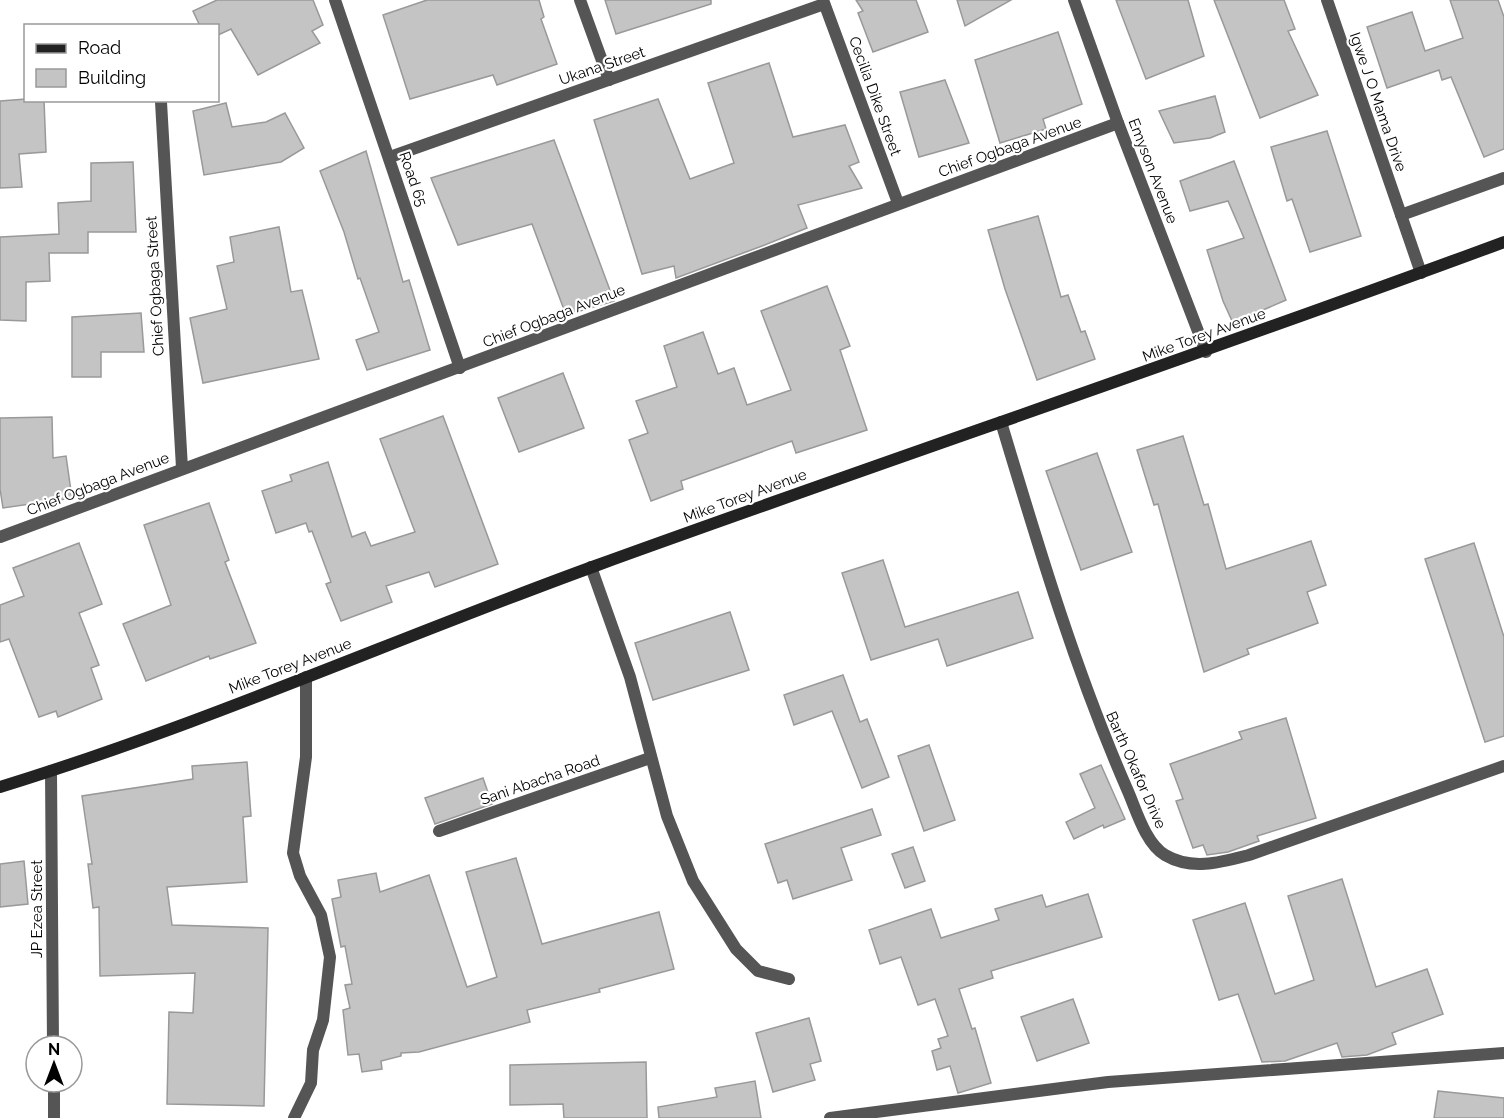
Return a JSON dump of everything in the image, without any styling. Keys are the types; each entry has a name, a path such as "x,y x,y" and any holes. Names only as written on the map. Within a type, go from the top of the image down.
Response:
{"main road":[{"name":"Mike Torey Avenue","path":"0,787 51,771 591,567 1206,352 1504,242"}],"street":[{"name":"Road 65","path":"335,0 460,368"},
{"path":"580,0 609,80"},
{"name":"Emyson Avenue","path":"1074,0 1118,123 1206,352"},
{"name":"Igwe J O Mama Drive","path":"1327,0 1421,273"},
{"name":"Ukana Street","path":"390,157 824,2"},
{"name":"Cecilia Dike Street","path":"824,2 898,203"},
{"name":"Chief Ogbaga Street","path":"161,102 182,468"},
{"name":"Chief Ogbaga Avenue","path":"0,537 1118,123"},
{"path":"1401,215 1504,178"},
{"name":"Barth Okafor Drive","path":"1001,422 1095,717 1149,837 1164,855 1185,862 1210,865 1249,855 1504,766"},
{"path":"591,567 630,676 667,816 693,881 736,949 758,971 789,979"},
{"path":"294,1118 311,1083 313,1050 323,1020 330,957 321,915 300,876 293,853 306,757 306,676"},
{"name":"Sani Abacha Road","path":"439,831 650,758"},
{"name":"JP Ezea Street","path":"51,771 53,1034"},
{"path":"830,1118 1108,1082 1504,1053"},
{"path":"54,1094 54,1118"}],"building":[{"path":"217,0 313,0 323,25 312,31 320,43 258,75 231,29 219,35 219,24 199,24 193,11"},
{"path":"427,0 539,0 544,17 541,19 557,64 497,85 493,75 410,99 383,15"},
{"path":"605,0 711,0 711,4 616,34"},
{"path":"856,0 916,0 928,32 873,52 858,13 863,11"},
{"path":"957,0 1011,0 965,26"},
{"path":"1116,0 1188,0 1204,56 1146,79"},
{"path":"1214,0 1284,0 1295,29 1288,31 1318,95 1260,118"},
{"path":"1450,0 1498,0 1504,17 1504,149 1484,157 1451,77 1442,80 1439,70 1387,88 1367,27 1412,12 1425,51 1463,38"},
{"path":"1058,32 1082,104 1043,119 1046,129 1000,143 975,60"},
{"path":"769,63 793,137 845,125 859,162 849,166 862,188 798,205 807,228 762,246 676,278 674,266 642,274 594,120 658,99 690,179 734,163 708,83"},
{"path":"945,80 969,143 919,157 900,92"},
{"path":"1215,96 1225,132 1210,138 1174,143 1159,111"},
{"path":"24,99 24,102 44,102 46,152 19,154 22,187 0,188 0,101"},
{"path":"226,103 232,127 266,122 285,113 304,148 281,162 204,175 193,111"},
{"path":"1327,131 1361,236 1310,252 1292,199 1287,201 1271,147"},
{"path":"554,140 614,301 566,315 532,224 458,245 431,178"},
{"path":"366,151 403,282 409,280 430,350 367,370 356,340 379,332 320,171"},
{"path":"1234,161 1286,300 1233,323 1223,301 1207,250 1244,238 1228,201 1190,211 1180,181"},
{"path":"133,162 136,232 88,232 88,253 49,253 50,281 26,282 26,321 0,320 0,237 59,234 58,203 91,201 91,163"},
{"path":"1038,216 1061,297 1068,295 1081,332 1085,331 1095,359 1037,380 1005,289 988,230"},
{"path":"279,227 291,292 302,290 319,359 203,383 190,318 227,309 217,266 234,262 230,237"},
{"path":"827,286 850,346 840,350 867,430 796,453 792,441 681,481 683,489 651,501 629,440 648,433 636,401 677,387 664,346 703,332 718,374 734,368 747,405 791,390 761,311"},
{"path":"141,313 144,352 101,352 101,377 72,377 72,317"},
{"path":"563,373 584,428 519,452 498,398"},
{"path":"443,416 498,564 435,587 429,572 386,586 392,602 341,621 326,584 331,582 312,531 309,532 306,523 276,533 262,491 292,481 290,475 328,462 352,537 365,532 371,546 415,532 380,439"},
{"path":"52,417 53,458 66,456 72,498 3,508 0,489 0,418"},
{"path":"1183,436 1204,505 1208,504 1226,569 1311,541 1326,585 1307,592 1318,623 1247,649 1249,654 1204,672 1158,504 1154,505 1137,450"},
{"path":"1097,453 1132,552 1081,570 1046,471"},
{"path":"209,503 229,560 225,562 256,643 210,659 209,656 146,681 123,624 171,605 144,525"},
{"path":"79,543 102,604 79,613 99,665 91,668 102,699 58,717 56,711 39,717 9,639 0,642 0,605 24,596 13,568"},
{"path":"1474,543 1504,637 1504,736 1485,742 1425,559"},
{"path":"883,560 905,627 1018,592 1033,638 947,666 938,639 871,660 842,573"},
{"path":"730,612 749,670 653,700 635,643"},
{"path":"843,675 860,722 867,719 889,777 862,788 832,711 794,725 784,695"},
{"path":"1286,718 1316,818 1257,836 1259,841 1228,852 1207,855 1203,845 1193,848 1176,801 1183,799 1170,764 1242,739 1239,732"},
{"path":"929,745 955,820 924,831 898,756"},
{"path":"247,762 251,816 243,817 247,882 167,887 172,925 268,928 264,1106 167,1104 169,1012 193,1013 195,973 100,976 99,907 93,908 88,864 92,864 82,796 193,779 192,766"},
{"path":"1101,765 1125,819 1104,828 1103,825 1074,839 1066,822 1095,808 1080,774"},
{"path":"483,778 492,804 435,824 425,798"},
{"path":"872,809 881,835 841,848 852,880 793,899 787,880 778,883 765,844"},
{"path":"913,847 925,881 905,888 892,854"},
{"path":"516,858 542,944 659,912 674,969 599,989 600,992 527,1010 530,1022 419,1052 401,1053 401,1056 381,1061 382,1069 362,1072 359,1054 348,1055 343,1010 350,1008 345,985 352,984 345,946 341,947 332,899 341,897 338,880 376,873 380,892 429,875 467,987 497,977 466,872"},
{"path":"24,861 28,904 0,907 0,864"},
{"path":"1342,879 1376,987 1427,969 1443,1014 1392,1033 1396,1044 1367,1055 1342,1057 1337,1043 1285,1061 1262,1062 1238,994 1219,1000 1193,920 1245,903 1275,994 1314,980 1288,896"},
{"path":"1088,894 1102,937 991,971 993,978 959,989 972,1029 975,1028 991,1083 958,1093 950,1066 937,1070 932,1051 941,1048 938,1039 948,1036 935,999 918,1005 901,957 880,964 869,930 931,909 941,938 999,920 995,909 1042,895 1046,907"},
{"path":"1073,999 1089,1043 1037,1061 1021,1017"},
{"path":"809,1018 821,1061 810,1064 815,1080 773,1092 756,1033"},
{"path":"646,1062 647,1118 564,1118 563,1104 510,1105 510,1065"},
{"path":"755,1081 761,1118 659,1118 658,1107 717,1097 715,1088"},
{"path":"1438,1091 1504,1098 1504,1118 1434,1118"}]}
